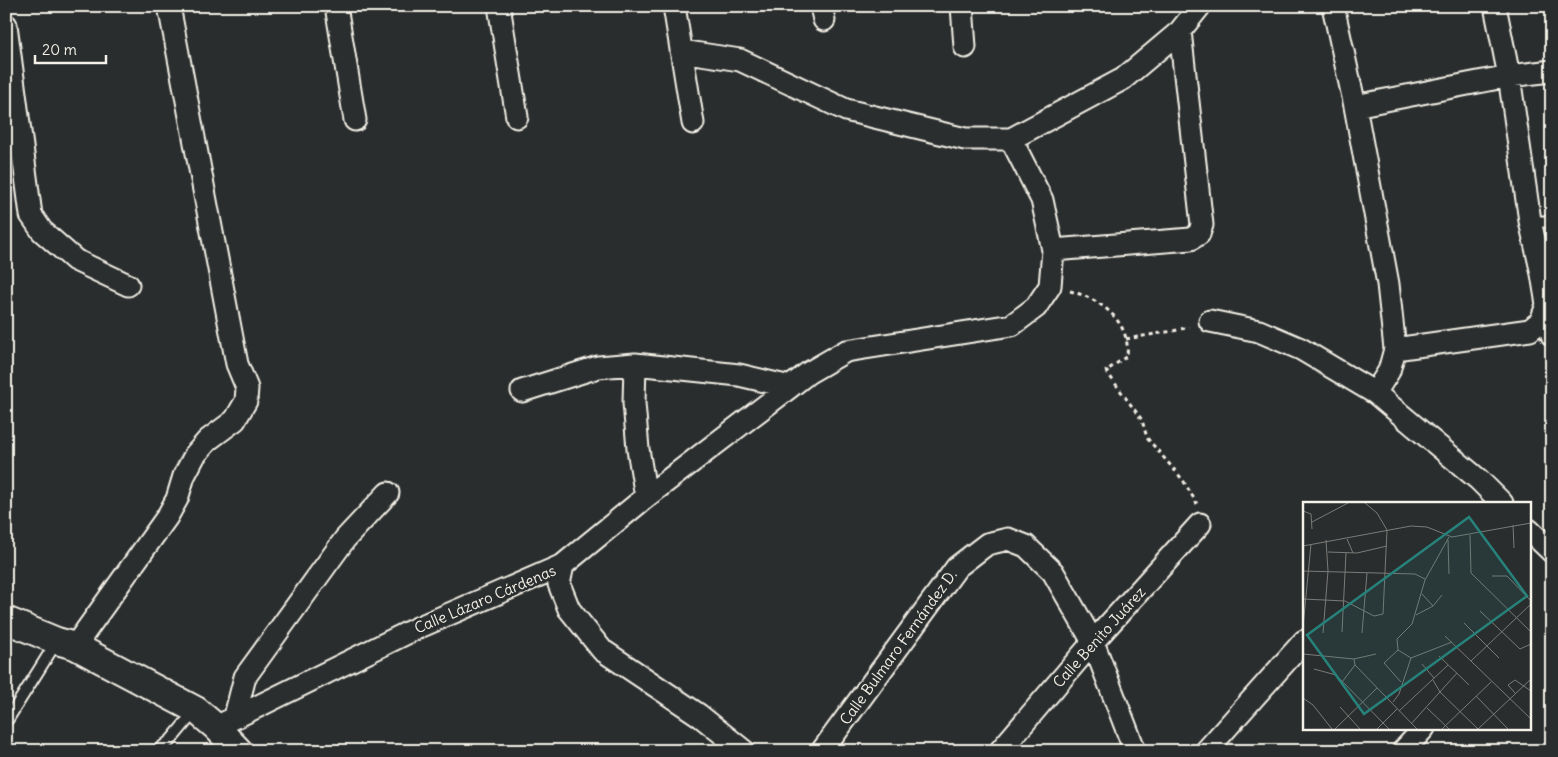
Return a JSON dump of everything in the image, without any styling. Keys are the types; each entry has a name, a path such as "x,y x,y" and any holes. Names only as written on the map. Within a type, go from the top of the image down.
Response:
{"street":[{"path":"66,644 167,516 177,499 184,476 195,455 208,440 235,420 246,401 247,388 237,364 170,6"},
{"path":"336,6 355,120"},
{"path":"499,6 517,117"},
{"path":"674,6 693,123"},
{"path":"962,6 965,47"},
{"path":"682,51 740,60 846,110 965,139 1011,139 1123,79 1180,31 1200,6"},
{"path":"1333,6 1355,106 1388,284 1395,348 1389,371 1375,393"},
{"path":"1495,6 1509,76 1530,221 1552,334"},
{"path":"6,25 30,214 42,232 74,260 128,286"},
{"path":"1053,250 1191,239 1199,234 1202,225 1180,31"},
{"path":"1355,106 1509,76 1552,71"},
{"path":"563,565 646,497 808,373 846,351 1012,325 1036,306 1050,286 1053,250 1042,200 1011,139"},
{"path":"1395,348 1530,330 1541,321 1547,305"},
{"path":"1210,321 1259,331 1302,349 1375,393 1479,480 1501,502"},
{"path":"522,392 598,367 635,364 739,375 790,387"},
{"path":"635,364 634,403 638,449 646,497"},
{"path":"226,721 245,677 345,539 388,493"},
{"name":"Calle Benito Juárez","path":"1000,751 1093,642 1200,524"},
{"path":"1530,531 1552,552"},
{"name":"Calle Bulmaro Fernández D.","path":"822,751 957,567 987,544 1008,539 1026,546 1053,572 1093,642"},
{"name":"Calle Lázaro Cárdenas","path":"226,721 416,628 563,565"},
{"name":"Calle Lázaro Cárdenas","path":"563,565 559,584 569,609 602,650 699,715 744,751"},
{"path":"6,620 66,644 196,710 226,721 239,751"},
{"path":"1093,642 1135,751"},
{"path":"1206,751 1303,642"},
{"path":"1403,751 1422,730"}],"lane":[{"path":"1530,221 1552,222"},
{"path":"8,719 66,644"},
{"path":"157,751 172,740 196,710"}],"path":[{"path":"1050,286 1087,296 1109,310 1124,328 1128,346 1126,356 1106,371 1142,420 1147,438 1183,480 1199,506 1200,524"},
{"path":"1126,339 1173,332 1210,321"}]}
